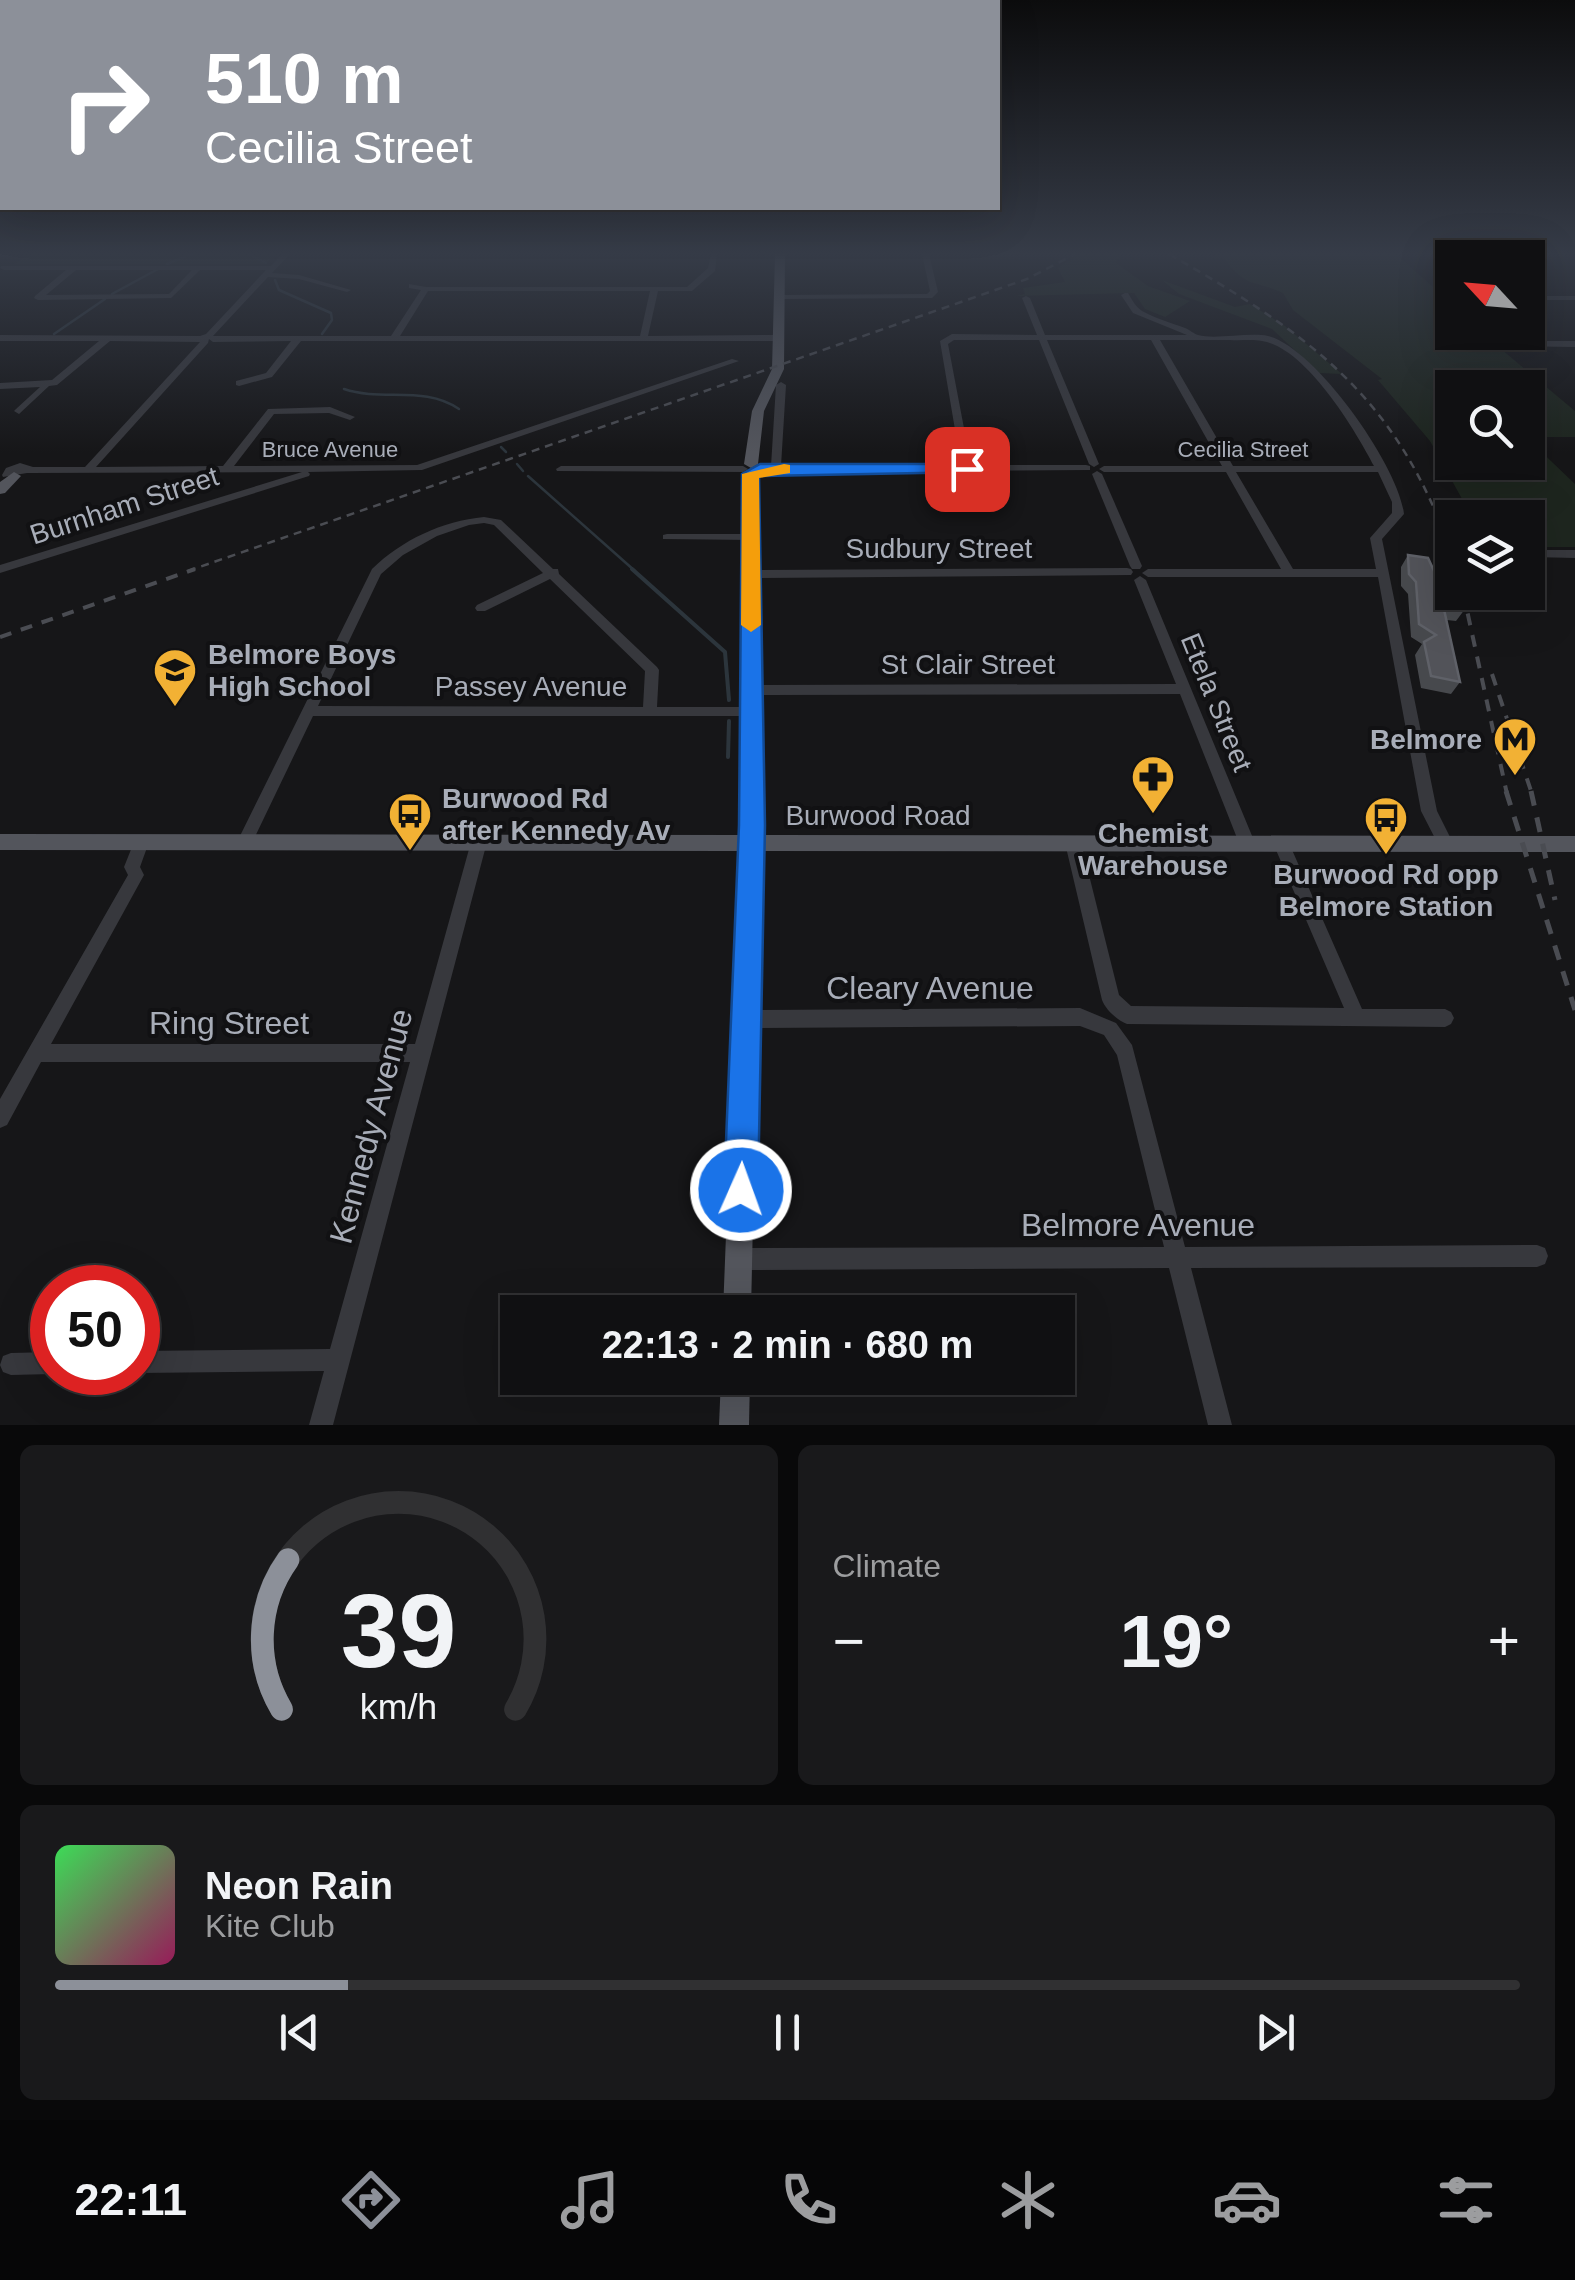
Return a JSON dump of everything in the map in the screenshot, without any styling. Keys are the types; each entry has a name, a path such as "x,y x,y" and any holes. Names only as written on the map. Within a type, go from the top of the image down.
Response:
{"main road":[{"path":"738,1295 751,842 750,537 758,410 778,364 778,320"},
{"path":"0,490 13,472"},
{"name":"Burwood Road","path":"0,842 1570,844"},
{"path":"734,1425 735,1395"}],"street":[{"path":"88,469 224,320"},
{"path":"394,338 405,320"},
{"path":"644,338 648,320"},
{"name":"Etela Street","path":"1036,320 1247,842"},
{"path":"1158,320 1199,338"},
{"path":"0,338 778,338"},
{"path":"18,411 45,387 67,375 107,338"},
{"path":"238,382 269,375 298,338"},
{"path":"967,469 943,343 952,338 1273,340 1336,398 1382,469 1399,511 1378,533 1382,573 1429,811 1445,843"},
{"path":"1154,338 1289,573"},
{"path":"1545,344 1572,347"},
{"name":"Bruce Avenue","path":"13,472 418,468 736,360"},
{"path":"0,386 45,387"},
{"path":"756,469 781,386"},
{"path":"226,469 271,411 330,410 350,417"},
{"path":"267,485 278,469"},
{"name":"Burnham Street","path":"0,569 320,469"},
{"name":"Cecilia Street","path":"560,469 1382,469"},
{"path":"245,842 376,572 400,550 478,519 494,519 554,572 652,670 650,712"},
{"path":"667,537 750,537"},
{"path":"1545,554 1575,554"},
{"path":"481,608 554,572"},
{"name":"Sudbury Street","path":"751,574 1382,573"},
{"name":"St Clair Street","path":"751,690 1184,689"},
{"name":"Passey Avenue","path":"310,710 752,712"},
{"path":"0,1118 136,874 132,867 141,842"},
{"name":"Kennedy Avenue","path":"320,1425 479,842"},
{"path":"1073,843 1220,1425"},
{"path":"1281,843 1356,1016"},
{"name":"Cleary Avenue","path":"746,1019 1445,1018"},
{"name":"Ring Street","path":"36,1053 422,1053"},
{"name":"Belmore Avenue","path":"739,1259 1537,1256"},
{"path":"160,1362 338,1360"},
{"path":"12,1364 30,1364"}],"shaded area":[{"path":"1249,320 1276,320 1342,374 1319,373 1272,329"},
{"path":"1307,320 1435,320 1435,350 1502,350 1526,370 1435,370 1435,450 1378,380 1382,379"},
{"path":"1545,386 1575,411 1575,437 1545,437"},
{"path":"1545,455 1575,484 1575,547 1545,547 1545,500 1463,500 1452,480 1545,480"}],"building":[{"path":"1408,555 1428,558 1435,571 1435,610 1444,610 1460,682 1431,676 1424,642 1436,635 1419,624 1416,582 1409,574"}],"waterway":[{"path":"54,334 74,320"},
{"path":"322,334 332,320"},
{"path":"344,389 432,398 459,409"},
{"path":"501,447 506,452"},
{"path":"517,464 523,471"},
{"path":"528,476 635,571"},
{"path":"632,569 725,652 729,700"},
{"path":"728,757 729,721"}],"railway":[{"path":"188,571 908,320"},
{"path":"1275,320 1343,375 1376,411 1405,452 1435,512"},
{"path":"0,637 195,569"},
{"path":"1467,610 1507,794"},
{"path":"1492,674 1531,791"},
{"path":"1506,791 1575,1010"},
{"path":"1531,791 1555,900"}],"slow traffic":[{"path":"751,625 750,474 760,469 784,469"}],"place":[{"name":"Belmore Boys High School","path":"175,708"},
{"name":"Belmore","path":"1515,777"},
{"name":"Chemist Warehouse","path":"1153,815"},
{"name":"Burwood Rd after Kennedy Av","path":"410,852"},
{"name":"Burwood Rd opp Belmore Station","path":"1386,856"}],"route":[{"path":"741,1190 752,825 750,474 760,469 967,469"}]}
